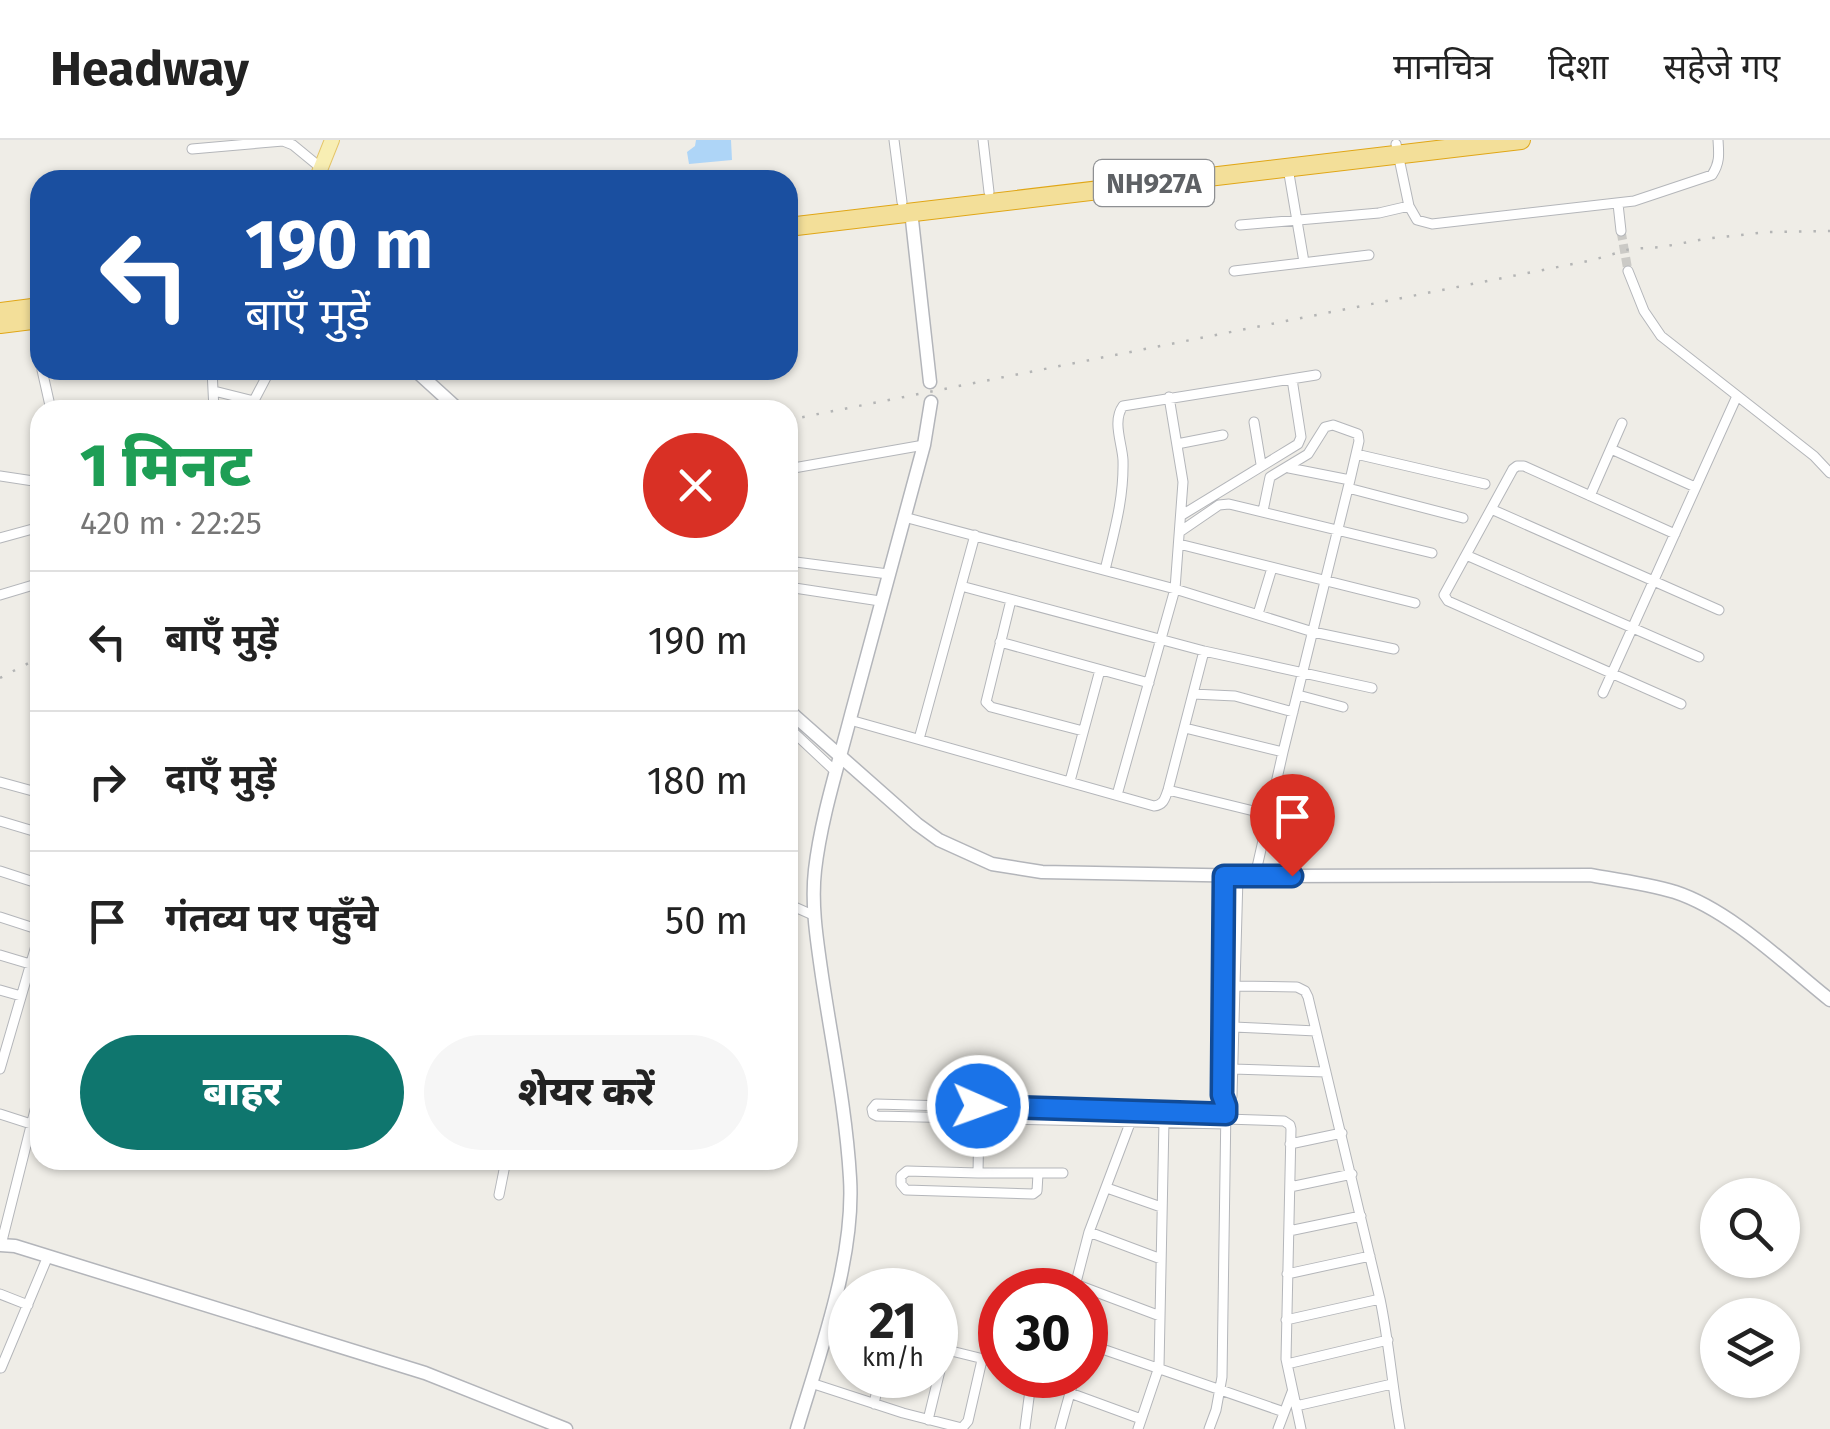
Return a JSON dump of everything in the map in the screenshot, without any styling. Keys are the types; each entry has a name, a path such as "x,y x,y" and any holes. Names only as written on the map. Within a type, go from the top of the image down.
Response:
{"highway":[{"name":"NH927A","path":"798,214 1288,168 1427,140"},
{"name":"NH927A","path":"798,225 990,192 1397,149 1522,140"},
{"path":"0,300 30,296"},
{"path":"0,312 30,308"},
{"path":"0,324 30,320"}],"main road":[{"path":"320,170 332,140"},
{"path":"907,207 930,382"},
{"path":"425,380 448,400"},
{"path":"841,1268 850,1181 824,992 815,871 837,765 924,445 931,402"},
{"path":"798,719 827,746 837,765 939,840 992,864 1042,872 1231,876 1590,875 1678,893 1724,916 1830,1000"},
{"path":"0,1245 15,1246 425,1372 566,1429"},
{"path":"797,1429 828,1323"}],"street":[{"path":"894,140 907,207"},
{"path":"983,140 990,192"},
{"path":"1397,149 1409,206 1417,220 1432,224 1634,201 1712,175 1718,167 1718,140"},
{"path":"192,149 283,141 293,145 315,170"},
{"path":"1288,168 1304,262"},
{"path":"1618,204 1621,231"},
{"path":"1240,225 1379,213 1409,206"},
{"path":"1234,271 1369,255"},
{"path":"1628,270 1644,311 1661,336 1814,456 1830,473"},
{"path":"1105,570 1123,494 1118,414 1124,406 1316,375"},
{"path":"1182,514 1298,444 1292,379"},
{"path":"213,380 214,400"},
{"path":"214,391 238,400"},
{"path":"1603,693 1737,396"},
{"path":"1117,795 1175,588 1183,482 1169,397"},
{"path":"1254,422 1262,464"},
{"path":"1590,496 1622,423"},
{"path":"1255,876 1358,434 1328,426 1322,430 1312,451 1270,477 1262,511"},
{"path":"1177,444 1223,434"},
{"path":"798,467 924,445"},
{"path":"1611,448 1696,487"},
{"path":"1356,454 1485,484"},
{"path":"1674,534 1517,466 1444,596 1448,602 1681,704"},
{"path":"1288,468 1463,518"},
{"path":"0,476 30,480"},
{"path":"1180,531 1224,504 1432,554"},
{"path":"1491,509 1718,610"},
{"path":"904,517 1175,588 1313,632 1394,649"},
{"path":"0,538 30,530"},
{"path":"920,739 975,536"},
{"path":"1179,544 1416,603"},
{"path":"1466,554 1699,656"},
{"path":"798,563 888,574"},
{"path":"1258,614 1272,568"},
{"path":"0,595 30,586"},
{"path":"961,586 1204,651 1372,688"},
{"path":"798,589 880,601"},
{"path":"1011,600 985,698 988,705 1083,731"},
{"path":"1000,642 1149,683"},
{"path":"850,720 1154,806 1162,804 1168,790 1204,651"},
{"path":"1070,780 1100,670"},
{"path":"1193,694 1235,696 1294,712"},
{"path":"1298,695 1343,708"},
{"path":"1185,728 1283,752"},
{"path":"798,736 837,765"},
{"path":"0,782 30,790"},
{"path":"1168,790 1270,815"},
{"path":"0,821 30,829"},
{"path":"0,871 30,881"},
{"path":"1226,1116 1232,1096 1235,986 1231,876"},
{"path":"1210,1429 1221,1389 1226,1116 1222,1095 1231,876"},
{"path":"798,908 816,916"},
{"path":"0,917 30,928"},
{"path":"0,955 30,964 4,1038 0,1069"},
{"path":"1235,986 1302,989 1308,997 1380,1299 1400,1429"},
{"path":"0,990 21,996"},
{"path":"1234,1027 1316,1030"},
{"path":"1232,1070 1326,1072"},
{"path":"1133,1116 877,1116 872,1109 876,1104 1133,1116 1226,1116 1290,1125 1287,1364 1301,1429"},
{"path":"0,1114 30,1124"},
{"path":"1080,1268 1089,1232 1133,1116"},
{"path":"1081,1398 1140,1424 1159,1367 1164,1117"},
{"path":"978,1174 979,1118"},
{"path":"0,1245 4,1207 30,1127"},
{"path":"1290,1144 1342,1133"},
{"path":"499,1195 504,1170"},
{"path":"1038,1174 1037,1192 1033,1194 906,1190 901,1184 901,1176 907,1171 1063,1172"},
{"path":"1290,1187 1352,1174"},
{"path":"1107,1188 1162,1206"},
{"path":"1289,1230 1361,1216"},
{"path":"1089,1232 1160,1259"},
{"path":"2,1368 4,1349 48,1256"},
{"path":"1287,1274 1370,1256"},
{"path":"0,1294 28,1305"},
{"path":"1108,1298 1160,1316"},
{"path":"1286,1320 1380,1299"},
{"path":"1287,1364 1388,1340"},
{"path":"1108,1350 1284,1412"},
{"path":"811,1382 928,1420 965,1427 978,1378"},
{"path":"1296,1406 1392,1384"},
{"path":"1278,1429 1293,1390"},
{"path":"874,1404 875,1398"},
{"path":"928,1420 932,1398"},
{"path":"1025,1428 1029,1398"},
{"path":"1060,1429 1069,1398"}],"water":[{"path":"696,140 731,140 732,160 689,164 687,152"}],"tunnel":[{"path":"1621,231 1628,271"}],"railway":[{"path":"798,418 1593,260 1630,249 1768,232 1830,231"},
{"path":"0,678 30,662"}],"route":[{"path":"978,1106 1226,1114 1222,1095 1224,876 1292,876"}]}
